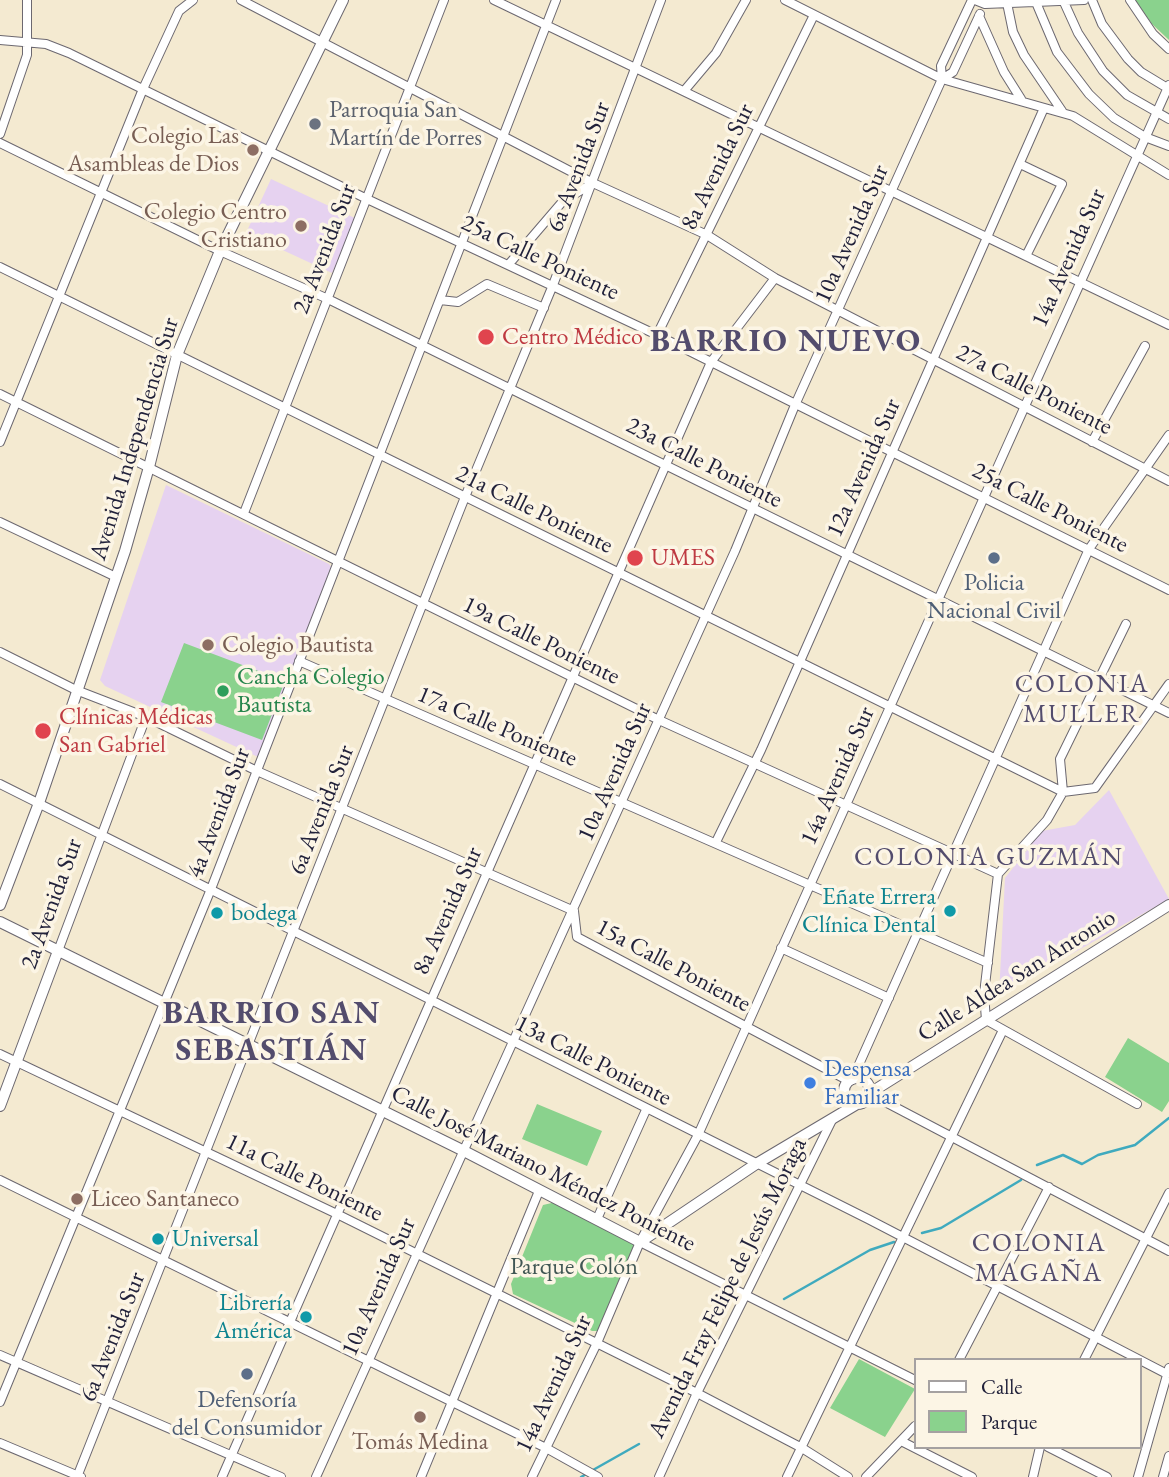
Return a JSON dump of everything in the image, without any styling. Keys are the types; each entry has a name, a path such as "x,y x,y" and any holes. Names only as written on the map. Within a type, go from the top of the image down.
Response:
{"main road":[{"name":"Avenida Independencia Sur","path":"0,905 39,803 116,577 149,467 177,355 220,251 343,0"},
{"name":"Calle Aldea San Antonio","path":"857,1104 866,1102 861,1083 887,1082 1169,905"},
{"name":"Calle José Mariano Méndez Poniente","path":"0,922 462,1150 640,1242"},
{"name":"2a Avenida Sur","path":"0,1106 58,951"},
{"path":"833,1117 844,1092 861,1083"},
{"path":"844,1092 847,1099 857,1104"},
{"path":"640,1242 756,1164 857,1104"}],"street":[{"path":"0,134 26,60 27,0"},
{"path":"0,442 144,89 179,11 193,0"},
{"name":"27a Calle Poniente","path":"241,0 593,184 707,235 775,278 1169,481"},
{"name":"2a Avenida Sur","path":"244,513 444,0"},
{"path":"494,0 1169,325"},
{"name":"4a Avenida Sur","path":"0,1402 211,889 556,0"},
{"name":"6a Avenida Sur","path":"79,1477 422,605 509,388 544,309 638,69 661,0"},
{"path":"684,91 716,53 746,0"},
{"path":"785,0 942,79 1062,111 1102,131 1169,175"},
{"path":"942,79 941,66 974,0 1007,3 1083,0"},
{"path":"1064,0 1078,33 1103,71 1127,94 1169,119"},
{"path":"1092,0 1102,24 1128,59 1141,72 1168,88"},
{"path":"1130,0 1153,34 1169,49"},
{"path":"1035,1 1051,40 1077,81 1114,118 1145,137 1169,146"},
{"path":"942,79 953,72 986,2"},
{"path":"1007,3 1013,32 1024,55 1062,111"},
{"name":"8a Avenida Sur","path":"657,335 814,15"},
{"path":"979,16 1021,99"},
{"name":"25a Calle Poniente","path":"0,40 54,47 144,89 657,335 1169,590"},
{"name":"10a Avenida Sur","path":"316,1477 462,1150 574,911 706,616 794,405 839,311 942,79"},
{"name":"14a Avenida Sur","path":"532,1477 597,1343 640,1242 698,1135 1168,88"},
{"name":"12a Avenida Sur","path":"716,842 754,764 1044,108"},
{"name":"23a Calle Poniente","path":"0,143 220,251 328,299 1169,713"},
{"path":"1020,164 1062,184 1026,256"},
{"path":"509,264 563,201 593,184"},
{"name":"21a Calle Poniente","path":"0,267 1063,792"},
{"name":"8a Avenida Sur","path":"222,1477 711,362 775,278"},
{"path":"440,300 458,302 487,284 544,309"},
{"path":"1092,442 1145,346"},
{"name":"19a Calle Poniente","path":"0,394 339,559 422,605 659,720 998,874"},
{"path":"861,1083 890,998 917,934 955,855 1089,549 1169,435"},
{"path":"0,522 116,577"},
{"path":"1126,624 1060,759 1063,792 1047,820 998,874 984,994 986,1020 1137,1104"},
{"name":"15a Calle Poniente","path":"0,652 76,690 146,718 257,771 574,911 577,937 746,1027 861,1083 951,1137 1169,1251"},
{"name":"17a Calle Poniente","path":"299,661 988,963"},
{"path":"1063,792 1095,789 1169,684"},
{"name":"2a Avenida Sur","path":"58,951 146,718"},
{"name":"13a Calle Poniente","path":"0,784 1140,1358"},
{"path":"781,948 890,998"},
{"path":"787,1477 1003,1030"},
{"name":"11a Calle Poniente","path":"0,1054 497,1293 802,1448 848,1477"},
{"path":"597,1219 646,1110"},
{"name":"Avenida Fray Felipe de Jesús Moraga","path":"659,1477 697,1393 833,1117"},
{"path":"0,1180 546,1448 598,1477"},
{"path":"960,1358 1049,1186"},
{"path":"421,1477 539,1191"},
{"path":"1085,1358 1169,1193"},
{"name":"Calle José Mariano Méndez Poniente","path":"640,1242 745,1296 850,1345 914,1379"},
{"path":"0,1354 281,1477"},
{"name":"13a Calle Poniente","path":"1141,1358 1168,1371"},
{"path":"1138,1477 1168,1371"},
{"path":"866,1477 903,1442 914,1427"},
{"path":"903,1442 914,1448"},
{"path":"0,1443 79,1477"},
{"path":"917,1449 972,1477"},
{"path":"1033,1477 1040,1449"},
{"path":"1052,1449 1107,1477"},
{"path":"1163,1477 1169,1457"}],"shaded area":[{"name":"Colegio Centro Cristiano","path":"271,179 357,219 332,273 246,233"},
{"name":"Colegio Bautista","path":"166,485 329,564 332,568 258,757 105,686 100,680"},
{"path":"1109,790 1169,899 999,995 1005,878 1042,831 1075,825"}],"green space":[{"path":"1135,0 1169,0 1169,40 1152,24"},
{"name":"Cancha Colegio Bautista","path":"184,643 285,681 262,740 161,702"},
{"path":"1128,1038 1169,1063 1169,1101 1162,1112 1105,1077"},
{"path":"537,1104 602,1131 587,1166 522,1139"},
{"name":"Parque Colón","path":"556,1202 635,1242 637,1250 599,1331 592,1331 513,1294 511,1284 543,1205"},
{"path":"859,1359 914,1388 885,1437 830,1408"}],"waterway":[{"path":"1037,1165 1063,1155 1082,1164 1098,1155 1135,1145 1169,1118"},
{"path":"922,1233 941,1228 1021,1180"},
{"path":"784,1299 870,1250 894,1242"},
{"path":"593,1470 639,1444"},
{"path":"581,1477 588,1473"}],"place":[{"name":"Parroquia San Martín de Porres","path":"315,124"},
{"name":"Colegio Las Asambleas de Dios","path":"253,150"},
{"name":"Colegio Centro Cristiano","path":"301,226"},
{"name":"Centro Médico","path":"486,337"},
{"name":"UMES","path":"635,558"},
{"name":"Policia Nacional Civil","path":"994,558"},
{"name":"Colegio Bautista","path":"208,645"},
{"name":"Cancha Colegio Bautista","path":"223,691"},
{"name":"Clínicas Médicas San Gabriel","path":"43,731"},
{"name":"Eñate Errera Clínica Dental","path":"950,911"},
{"name":"bodega","path":"217,913"},
{"name":"Despensa Familiar","path":"810,1083"},
{"name":"Liceo Santaneco","path":"77,1199"},
{"name":"Universal","path":"158,1239"},
{"name":"Librería América","path":"306,1317"},
{"name":"Defensoría del Consumidor","path":"247,1374"},
{"name":"Tomás Medina","path":"420,1417"}],"district":[{"name":"BARRIO NUEVO","path":"786,342"},
{"name":"COLONIA MULLER","path":"1082,700"},
{"name":"COLONIA GUZMÁN","path":"989,858"},
{"name":"BARRIO SAN SEBASTIÁN","path":"272,1032"},
{"name":"COLONIA MAGAÑA","path":"1039,1259"}]}
